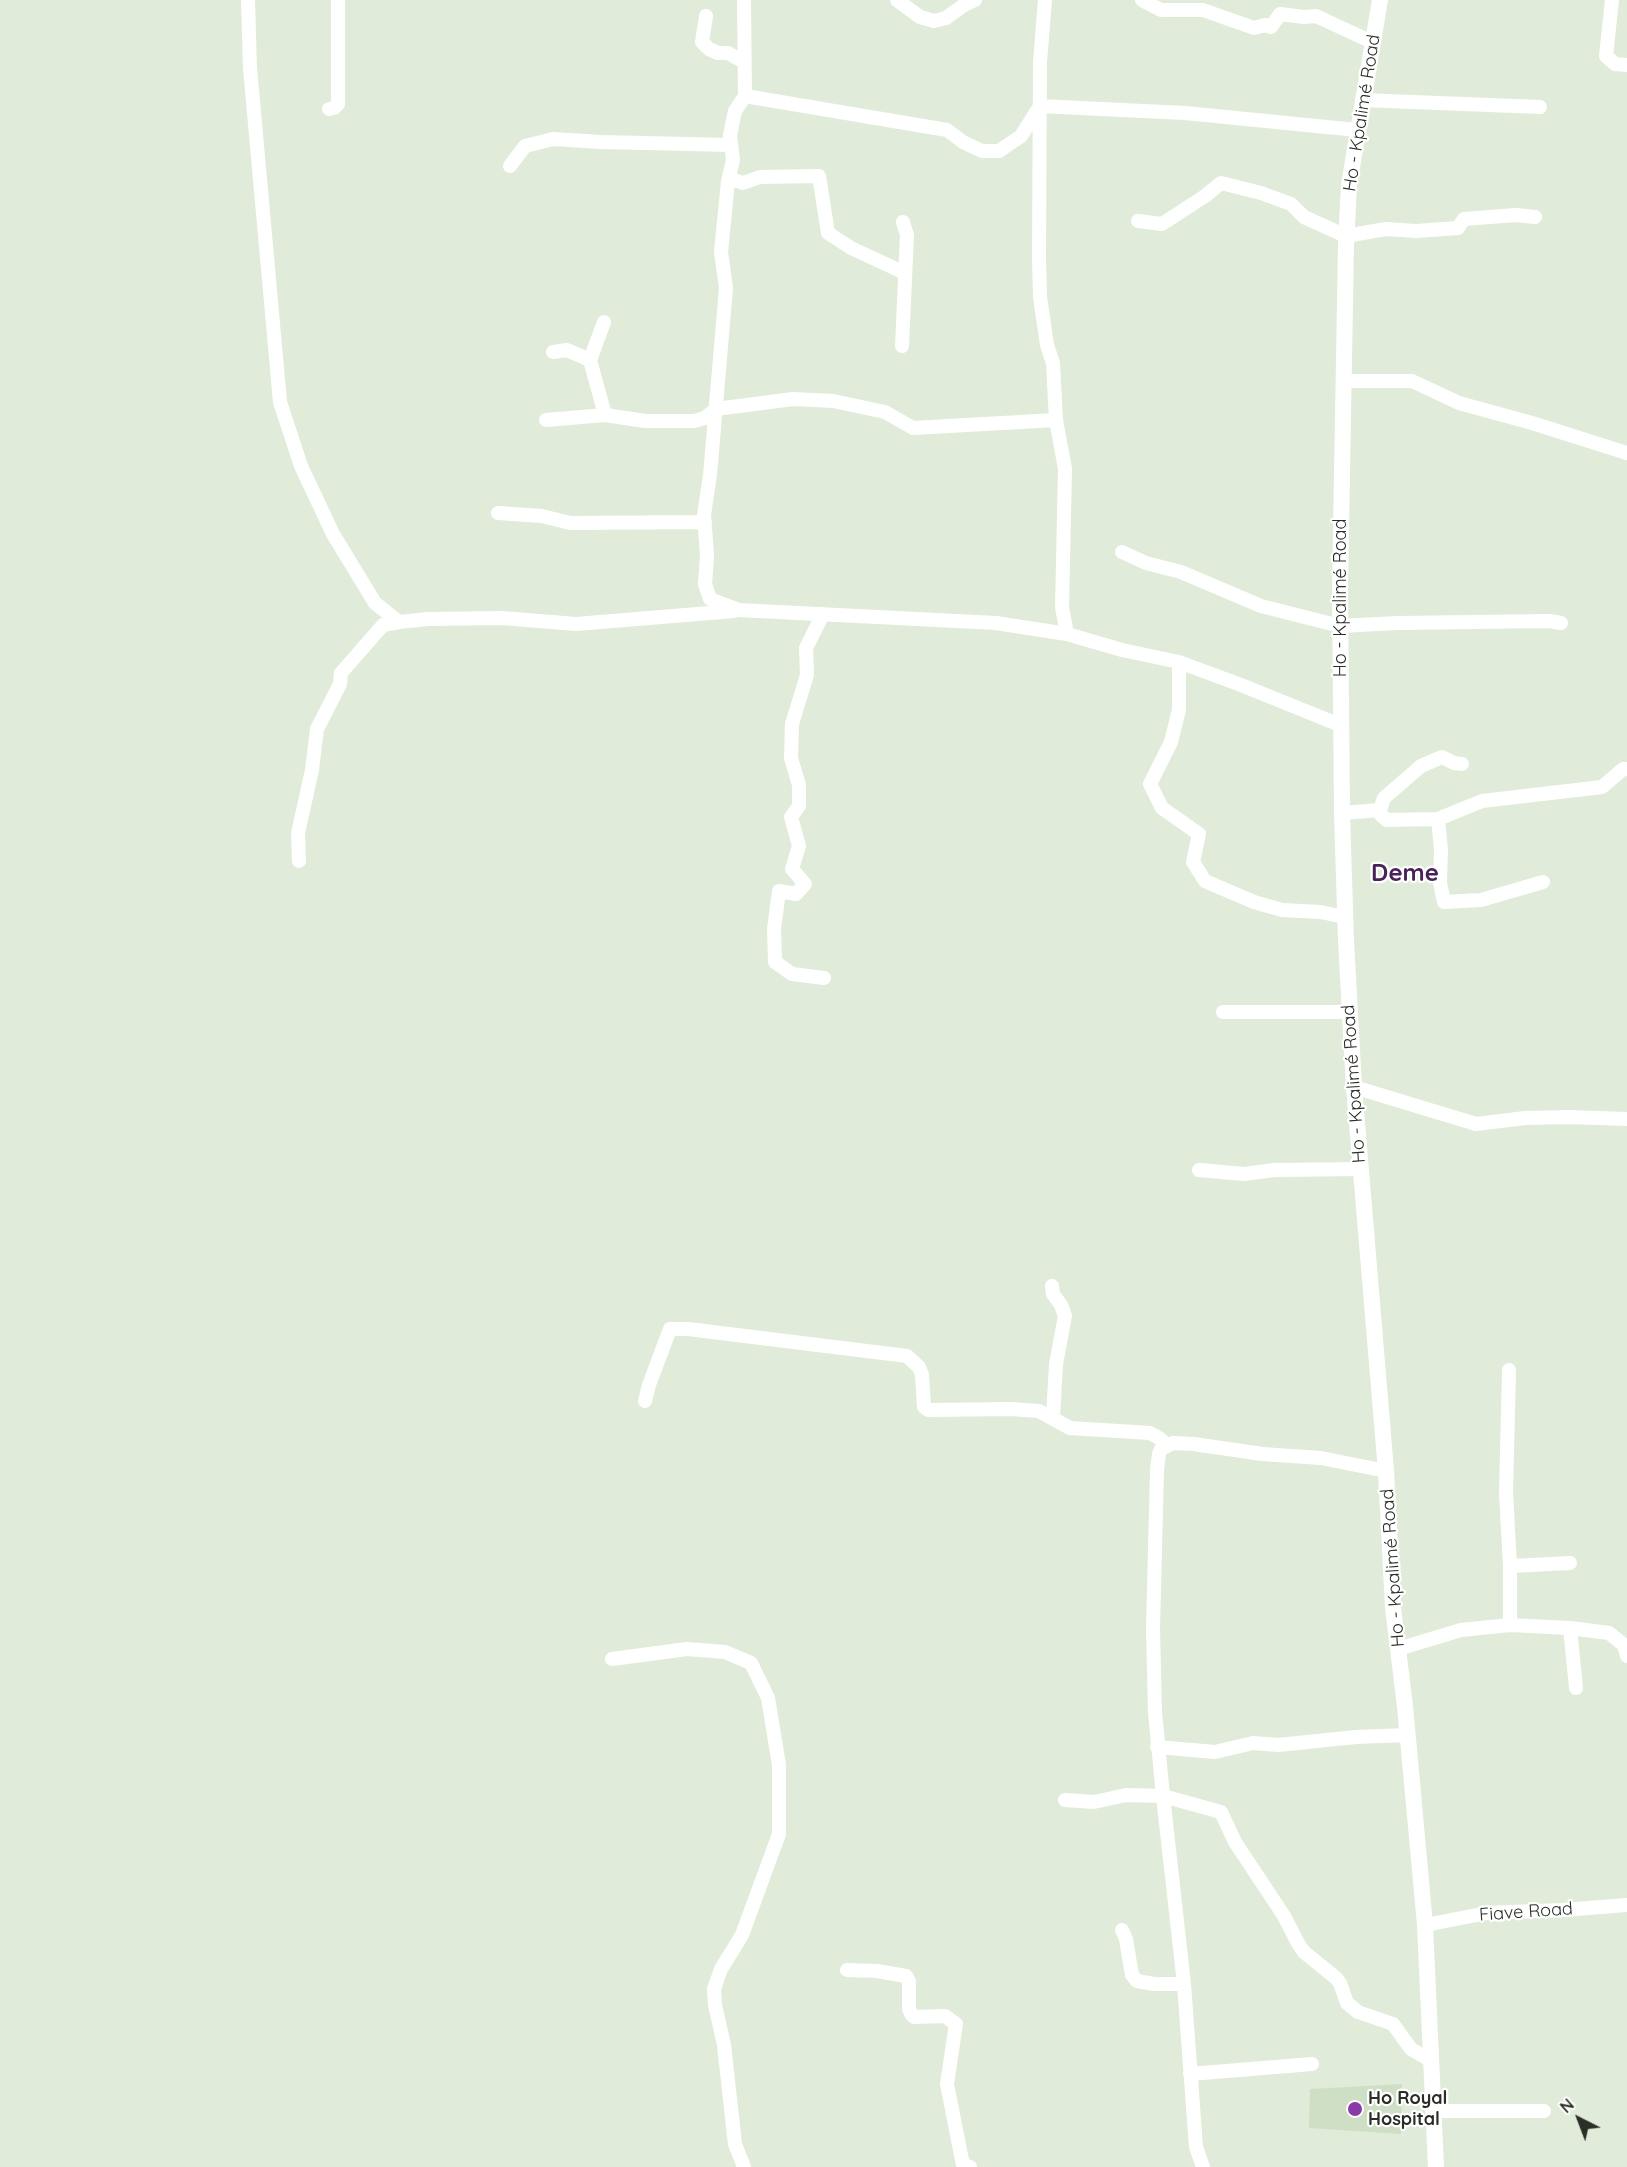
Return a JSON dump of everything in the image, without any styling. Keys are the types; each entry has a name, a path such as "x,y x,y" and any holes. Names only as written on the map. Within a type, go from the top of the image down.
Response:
{"main road":[{"name":"Ho - Kpalimé Road","path":"1380,0 1362,100 1350,184 1346,237 1340,626 1342,813 1354,1087 1386,1471 1393,1608 1425,1924 1436,2167"}],"street":[{"path":"248,0 250,68 280,402 301,466 333,534 375,603 399,622"},
{"path":"329,109 338,104 338,0"},
{"path":"739,610 710,599 705,584 707,555 705,522 726,288 722,252 729,178 733,160 729,135 735,111 745,96 744,0"},
{"path":"897,0 920,17 934,21 946,18 975,0"},
{"path":"1045,0 1040,62 1040,297 1047,345 1053,363 1056,420 1065,469 1062,607 1067,634"},
{"path":"1142,0 1161,10 1203,10 1254,27 1265,25 1271,27 1280,14 1316,16 1372,42"},
{"path":"1612,0 1606,56 1616,63 1627,65"},
{"path":"706,16 702,42 709,49 718,53 728,53 744,62"},
{"path":"745,96 947,130 963,142 982,151 999,151 1021,136 1040,106"},
{"path":"1362,100 1540,107"},
{"path":"1040,106 1185,113 1358,130"},
{"path":"510,166 525,146 553,139 731,145"},
{"path":"729,178 743,183 760,177 819,176 828,233 851,248 905,273"},
{"path":"1138,221 1162,224 1221,183 1261,193 1291,204 1304,218 1346,237 1386,228 1416,231 1458,228 1464,219 1516,215 1535,217"},
{"path":"902,346 907,235 903,222"},
{"path":"604,322 590,360 605,415"},
{"path":"553,352 567,350 590,360"},
{"path":"1344,381 1412,381 1459,403 1627,453"},
{"path":"546,420 605,415 645,421 694,421 705,418 716,409 793,399 833,402 885,412 913,428 1056,420"},
{"path":"498,513 542,516 570,523 705,522"},
{"path":"1122,552 1146,563 1181,572 1261,606 1340,626 1398,623 1549,621 1561,623"},
{"path":"299,861 298,833 312,771 317,729 340,684 341,673 382,625 399,622 502,618 576,624 739,610 996,622 1067,634 1122,650 1179,662 1340,725"},
{"path":"823,614 806,648 807,675 792,724 791,758 799,785 799,806 791,816 799,846 792,869 805,884 796,894 779,891 774,929 775,962 792,974 824,978"},
{"path":"1179,662 1179,710 1171,742 1150,784 1162,808 1199,834 1194,862 1205,881 1254,903 1282,910 1320,912 1345,917"},
{"path":"1462,764 1442,757 1421,766 1384,798 1380,810 1381,815 1387,819 1438,819 1482,801 1602,787 1626,766"},
{"path":"1342,813 1380,810"},
{"path":"1438,819 1441,850 1440,883 1444,902 1481,900 1543,882"},
{"path":"1223,1012 1350,1012"},
{"path":"1354,1087 1443,1112 1476,1124 1525,1118 1627,1119"},
{"path":"1199,1170 1244,1174 1274,1170 1360,1169"},
{"path":"1052,1286 1053,1294 1065,1316 1056,1364 1053,1418"},
{"path":"645,1401 670,1329 688,1329 907,1356 919,1367 922,1375 924,1407 927,1410 1022,1409 1044,1412 1070,1428 1150,1433 1167,1445"},
{"path":"1509,1370 1506,1493 1510,1625"},
{"path":"1203,2167 1196,2148 1184,1984 1157,1746 1153,1676 1159,1454 1161,1449 1173,1443 1194,1444 1262,1454 1322,1458 1386,1471"},
{"path":"1510,1566 1570,1563"},
{"path":"1398,1649 1461,1630 1510,1625 1570,1628 1609,1633 1624,1645 1627,1656"},
{"path":"1570,1628 1576,1688"},
{"path":"612,1659 687,1649 725,1652 751,1663 768,1698 779,1765 779,1834 742,1935 721,1969 714,1989 715,2005 724,2044 735,2144 744,2167"},
{"path":"1157,1746 1215,1752 1253,1743 1278,1745 1356,1737 1407,1735"},
{"path":"1065,1800 1094,1803 1126,1795 1162,1796 1221,1812 1235,1842 1284,1916 1299,1945 1340,1983 1347,2003 1358,2012 1392,2024 1411,2049 1430,2060"},
{"name":"Fiave Road","path":"1425,1924 1487,1913 1627,1905"},
{"path":"1122,1930 1126,1939 1132,1975 1137,1981 1154,1984 1184,1984"},
{"path":"847,1970 877,1971 906,1976 909,1981 909,2009 914,2017 945,2016 956,2024 948,2084 963,2165 970,2167"},
{"path":"1190,2074 1312,2064"},
{"path":"1434,2111 1544,2111"}],"shaded area":[{"name":"Ho Royal Hospital","path":"1402,2084 1401,2134 1309,2128 1310,2089"}],"place":[{"name":"Ho Royal Hospital","path":"1355,2109"}],"district":[{"name":"Deme","path":"1405,874"}]}
